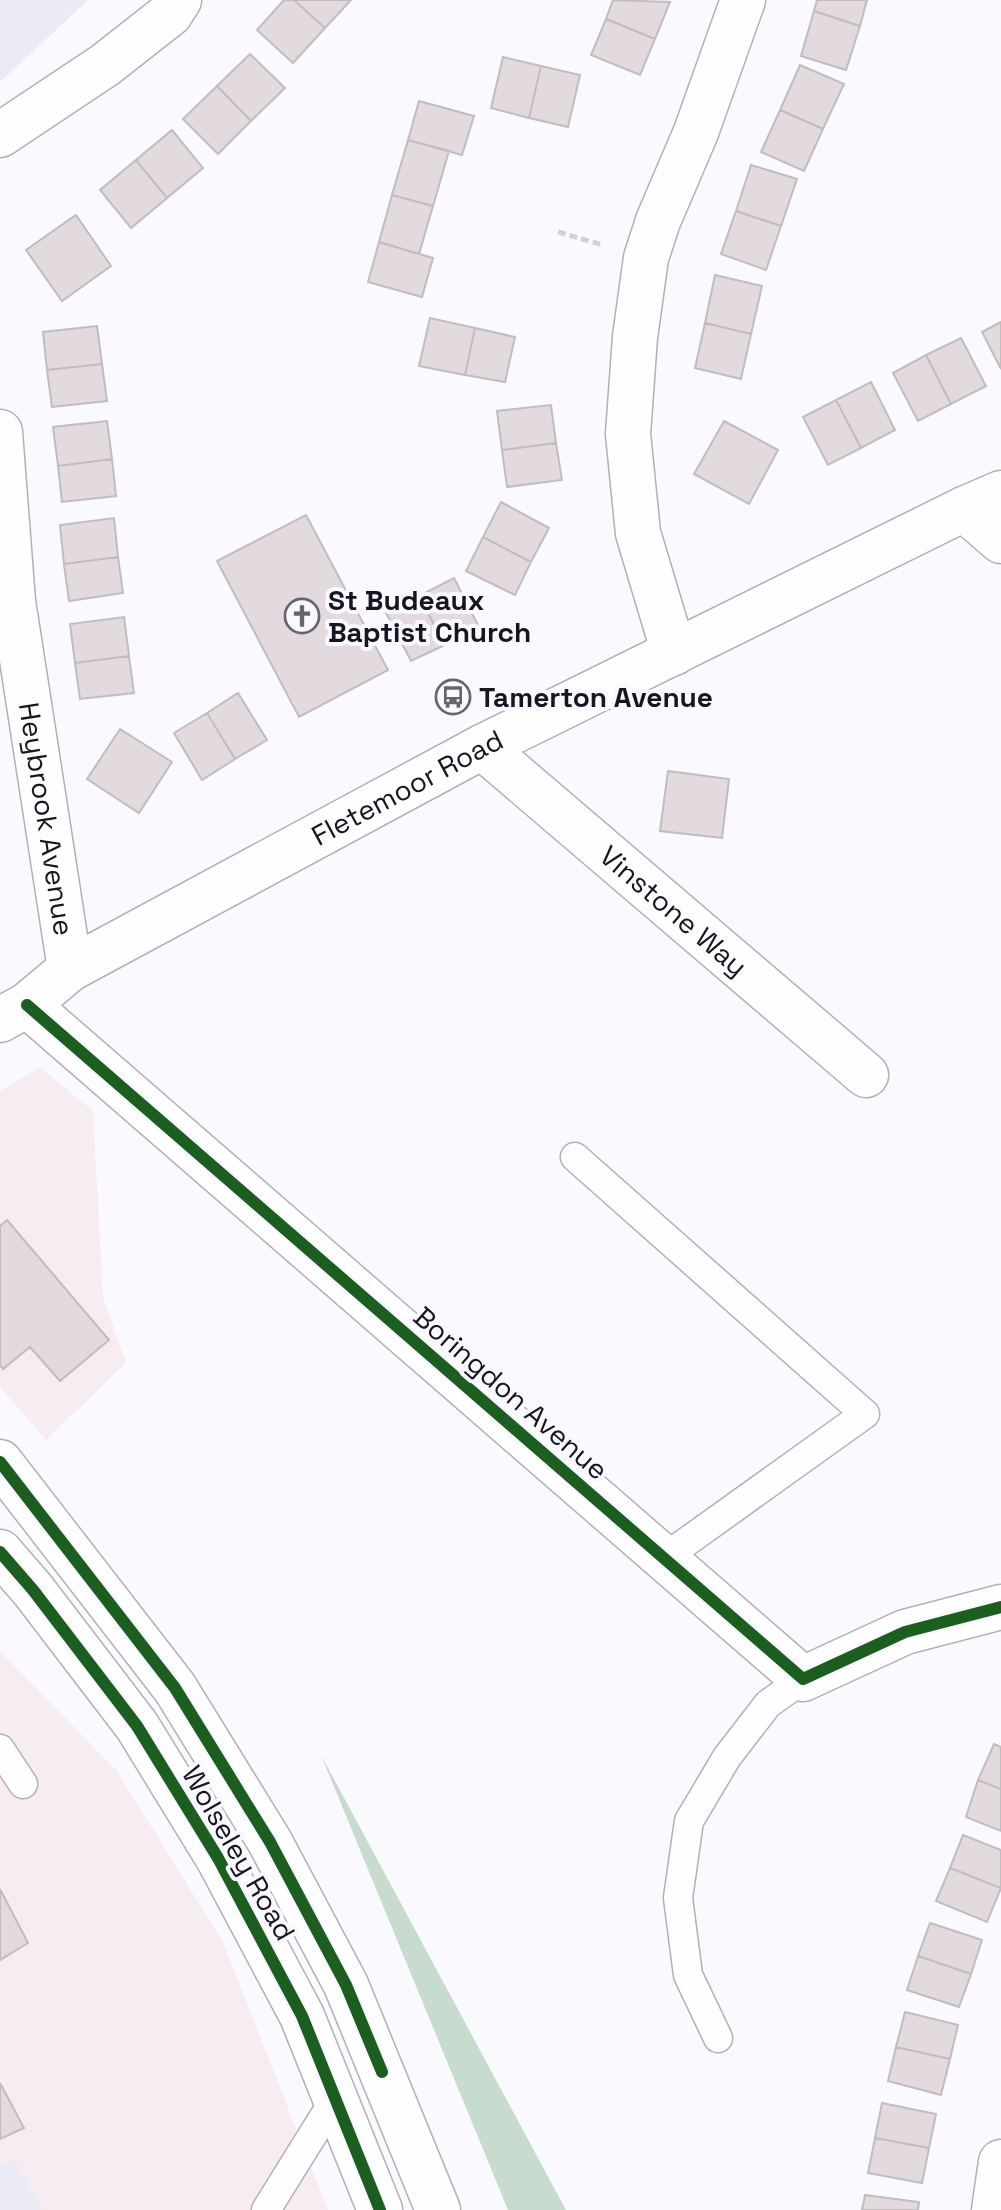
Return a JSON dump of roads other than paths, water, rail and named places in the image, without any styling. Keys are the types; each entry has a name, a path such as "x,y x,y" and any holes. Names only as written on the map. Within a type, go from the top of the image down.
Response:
{"street":[{"path":"0,135 105,65 170,14 179,0"},
{"path":"674,653 638,533 628,434 635,337 646,258 658,221 696,132 743,0"},
{"name":"Heybrook Avenue","path":"0,432 13,601 70,969"},
{"path":"982,501 1001,541"},
{"name":"Fletemoor Road","path":"14,1012 70,969 482,747 982,501"},
{"name":"Vinstone Way","path":"482,747 866,1075"},
{"name":"Boringdon Avenue","path":"14,1012 664,1558 803,1679"},
{"name":"Wolseley Road","path":"0,1462 175,1688 270,1842 346,1985 438,2210"},
{"name":"Wolseley Road","path":"0,1552 33,1590 137,1726 202,1831 302,2016 380,2210"},
{"path":"803,1679 905,1632 1001,1607"},
{"path":"994,2210 1001,2162"}],"lane":[{"path":"575,1157 865,1414 664,1558"},
{"path":"718,2038 688,1975 678,1898 689,1821 727,1757 768,1704 803,1679"},
{"path":"0,1749 23,1784"},
{"path":"266,2210 335,2099"}],"place":[{"name":"St Budeaux Baptist Church","path":"302,616"},
{"name":"Tamerton Avenue","path":"453,697"}]}
